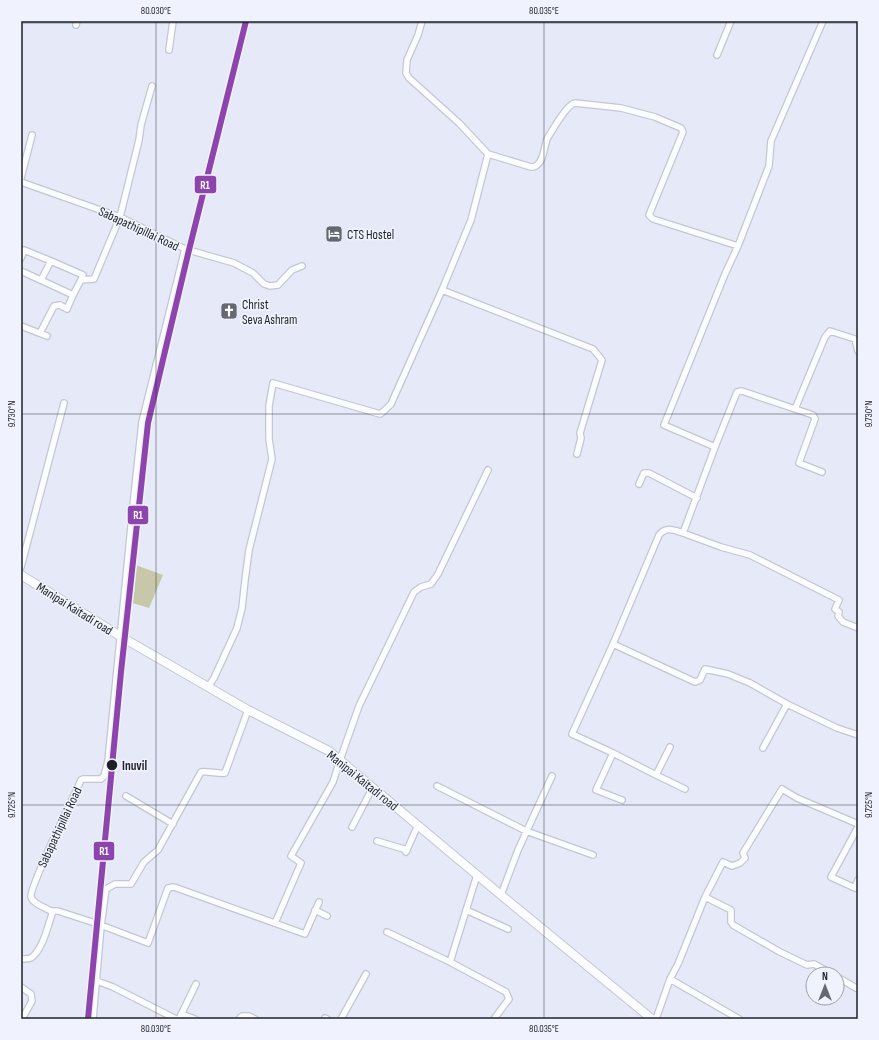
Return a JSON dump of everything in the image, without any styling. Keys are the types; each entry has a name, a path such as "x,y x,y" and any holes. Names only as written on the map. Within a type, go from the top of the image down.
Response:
{"main road":[{"name":"Manipai Kaitadi road","path":"21,575 121,637 248,710 330,751 501,895 652,1019"}],"street":[{"path":"169,50 173,21"},
{"path":"422,21 408,60 406,73 409,78 459,123 488,154 531,167 537,165 547,140 566,110 571,104 575,103 621,108 655,117 681,128 683,132 649,215 653,219 738,246"},
{"path":"717,55 731,21"},
{"path":"715,447 664,425 725,274 738,246 769,166 771,141 823,21"},
{"path":"81,280 94,279 120,217 139,140 141,125 152,86"},
{"path":"21,178 32,135"},
{"path":"208,687 214,678 237,628 242,608 249,550 272,459 269,439 269,406 273,383 380,414 391,404 442,290 471,220 488,154"},
{"name":"Sabapathipillai Road","path":"21,182 120,217 185,249 142,422 108,761 104,776 101,779 81,780 39,871 31,892 31,898 34,901 51,911"},
{"path":"185,249 234,263 253,273 264,284 270,286 278,285 292,270 302,266"},
{"path":"21,258 24,250 83,275 67,309 60,305 54,306 40,333"},
{"path":"41,280 51,261"},
{"path":"21,270 73,295"},
{"path":"442,290 593,349 602,360 580,433 581,438 577,454"},
{"path":"21,326 47,336"},
{"path":"795,409 825,337 830,332 854,339 858,351"},
{"path":"683,533 737,392 742,391 813,415 815,419 799,464 822,472"},
{"path":"21,567 64,403"},
{"path":"275,923 301,863 291,856 333,782 359,706 414,592 421,587 432,584 488,470"},
{"path":"639,484 644,473 649,473 697,498"},
{"path":"685,789 572,734 613,644 659,535 663,530 668,529 683,533 721,547 750,555 839,600 835,609 839,612 838,616 843,622 858,628"},
{"path":"613,644 695,682 700,680 705,669 728,674 750,683 787,704 837,728 858,735"},
{"path":"762,748 787,704"},
{"path":"93,1019 101,926 106,889 115,884 132,884 144,862 158,850 201,772 215,772 220,774 226,773 248,710"},
{"path":"656,775 670,747"},
{"path":"613,754 596,790 622,800"},
{"path":"501,895 526,831 552,776"},
{"path":"437,786 526,831 593,856"},
{"path":"352,827 373,788"},
{"path":"656,1019 670,979 678,964 704,897 723,862 732,866 740,863 745,858 743,853 782,789 797,798 858,824"},
{"path":"126,796 173,824"},
{"path":"377,841 406,851 418,825"},
{"path":"858,827 831,877 855,888 858,880"},
{"path":"450,962 477,875"},
{"path":"21,959 30,958 35,953 43,940 52,914 51,911 58,911 148,943 168,888 174,887 305,934 319,902"},
{"path":"704,897 731,910 731,922 733,925 806,965 814,964 818,966"},
{"path":"315,910 327,916"},
{"path":"466,910 508,929"},
{"path":"387,932 450,962 506,992 509,999 494,1019"},
{"path":"341,1019 366,974"},
{"path":"670,979 739,1019"},
{"path":"96,981 113,987 179,1017 195,1019"},
{"path":"845,982 858,989"},
{"path":"179,1017 196,984"},
{"path":"21,987 31,994 32,1001 22,1019"},
{"path":"239,1019 242,1016 249,1016 255,1019"}],"green space":[{"path":"130,563 163,575 149,608 126,601"}],"transit line":[{"name":"R1","path":"88,1019 121,672 148,423 246,21"}],"place":[{"name":"CTS Hostel","path":"334,234"},
{"name":"Christ Seva Ashram","path":"229,311"},
{"name":"Inuvil","path":"112,765"}]}
